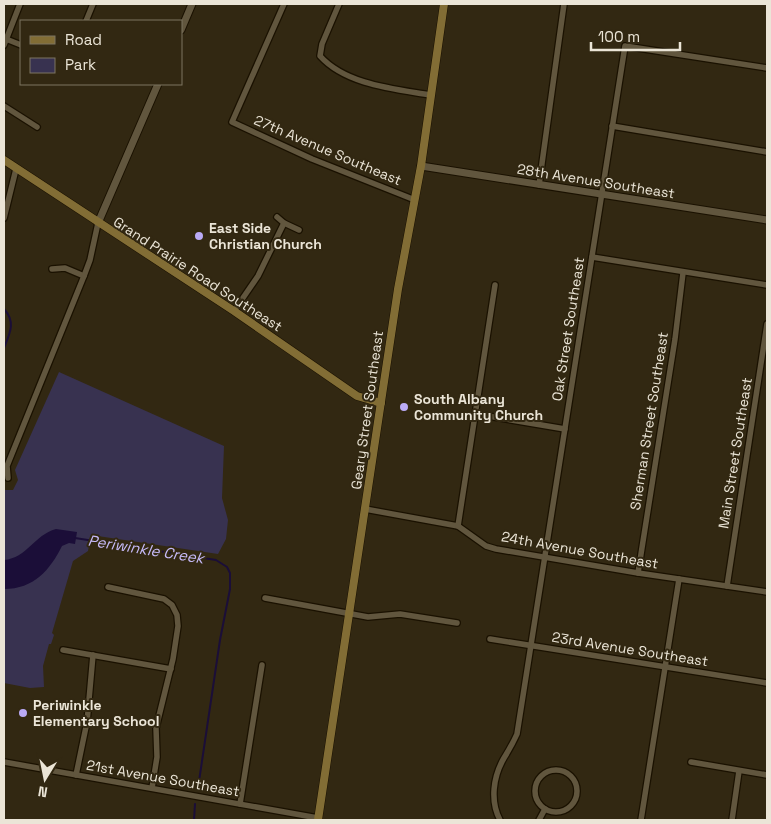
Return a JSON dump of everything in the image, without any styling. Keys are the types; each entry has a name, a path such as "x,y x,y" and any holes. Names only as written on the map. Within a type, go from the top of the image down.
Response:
{"main road":[{"name":"Geary Street Southeast","path":"318,819 380,403 398,289 421,166 444,4"},
{"name":"Grand Prairie Road Southeast","path":"4,160 234,311 357,396 380,403"}],"street":[{"path":"20,4 5,42 20,45"},
{"path":"86,20 93,4"},
{"path":"182,28 192,4"},
{"name":"27th Avenue Southeast","path":"284,4 232,122 312,159 415,200"},
{"path":"339,4 322,44 320,56 327,64 379,87 430,95"},
{"path":"539,185 564,4"},
{"name":"Oak Street Southeast","path":"500,820 495,806 493,791 496,774 513,745 517,734 625,46 767,68"},
{"path":"8,478 7,466 90,260 98,223 158,85"},
{"path":"4,106 37,127"},
{"path":"612,126 767,152"},
{"name":"28th Avenue Southeast","path":"421,166 767,220"},
{"path":"4,218 16,169"},
{"path":"277,217 298,230"},
{"path":"234,311 258,276 284,223"},
{"path":"592,257 767,285"},
{"path":"52,269 65,268 84,276"},
{"name":"Sherman Street Southeast","path":"638,573 675,340 683,273"},
{"path":"458,526 495,285"},
{"name":"Main Street Southeast","path":"727,586 767,324"},
{"path":"476,414 565,429"},
{"name":"24th Avenue Southeast","path":"365,509 458,526 486,546 496,550 767,592"},
{"path":"641,820 679,579"},
{"path":"108,587 164,599 172,605 177,615 178,626 171,669 156,728 158,757 152,788"},
{"path":"265,598 368,617 400,614 458,623"},
{"name":"23rd Avenue Southeast","path":"490,639 767,683"},
{"path":"63,650 171,669"},
{"path":"76,775 87,722 93,655"},
{"path":"240,804 262,664"},
{"name":"21st Avenue Southeast","path":"4,762 318,819"},
{"path":"691,762 767,775"},
{"path":"551,770 567,773 574,778 577,786 578,794 575,802 562,812 546,810 539,804 536,796 535,788 538,780 551,770"},
{"path":"732,820 739,771"},
{"path":"539,820 546,810"}],"green space":[{"path":"59,372 224,446 222,498 228,520 226,539 218,554 91,535 88,551 73,561 52,633 54,635 51,644 49,644 43,666 44,687 30,688 4,683 4,490 13,490 18,480 15,470"}],"shaded area":[{"path":"56,529 77,532 75,544 69,543 62,546 52,563 32,582 24,586 4,589 4,560 19,555 42,536"}],"waterway":[{"name":"Periwinkle Creek","path":"4,309 11,323 4,348"},
{"name":"Periwinkle Creek","path":"75,538 216,560 227,567 230,573 230,589 220,640 198,788"},
{"name":"Periwinkle Creek","path":"194,820 195,804"}],"place":[{"name":"East Side Christian Church","path":"199,236"},
{"name":"South Albany Community Church","path":"404,407"},
{"name":"Periwinkle Elementary School","path":"23,713"}]}
